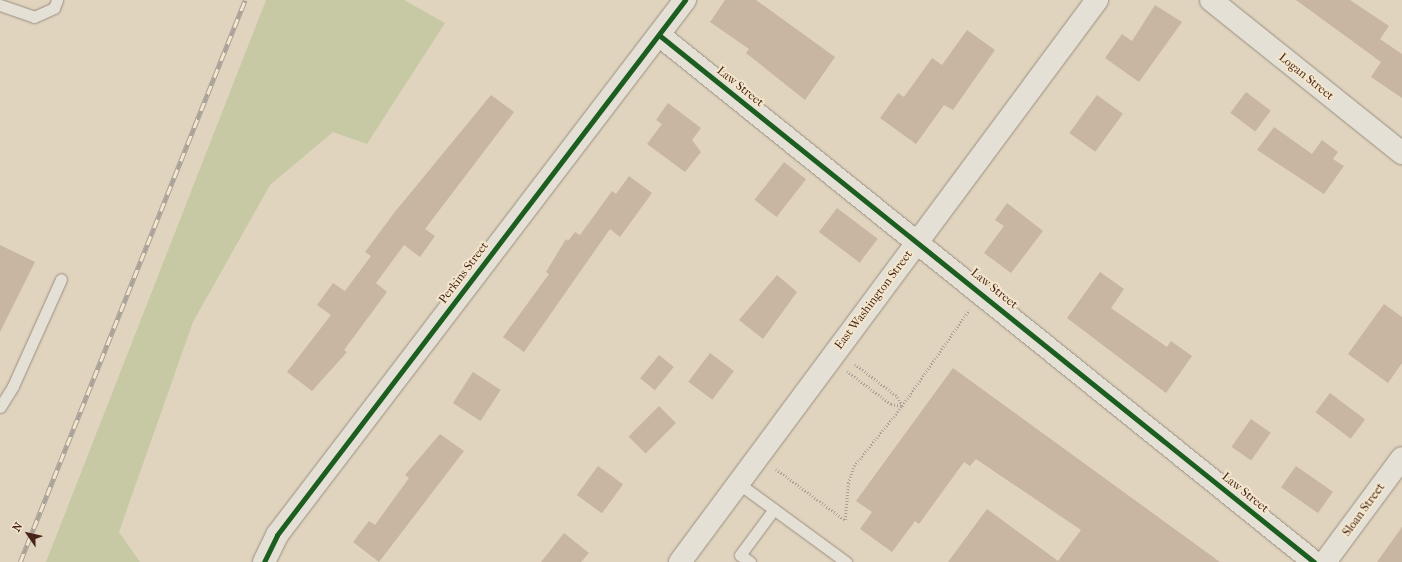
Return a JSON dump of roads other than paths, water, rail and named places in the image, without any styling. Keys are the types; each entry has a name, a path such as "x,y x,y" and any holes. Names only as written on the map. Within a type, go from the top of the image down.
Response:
{"street":[{"name":"Perkins Street","path":"264,562 277,535 685,0"},
{"name":"East Washington Street","path":"680,562 1097,0"},
{"name":"Logan Street","path":"1211,0 1402,153"},
{"name":"Law Street","path":"659,35 918,240 1314,562"},
{"name":"Sloan Street","path":"1325,562 1402,458"}],"lane":[{"path":"0,5 34,17 54,8 57,0"},
{"path":"0,407 13,386 61,279"},
{"path":"738,482 846,562"},
{"path":"750,562 740,555 774,509"}],"railway":[{"path":"20,562 245,0"}]}
